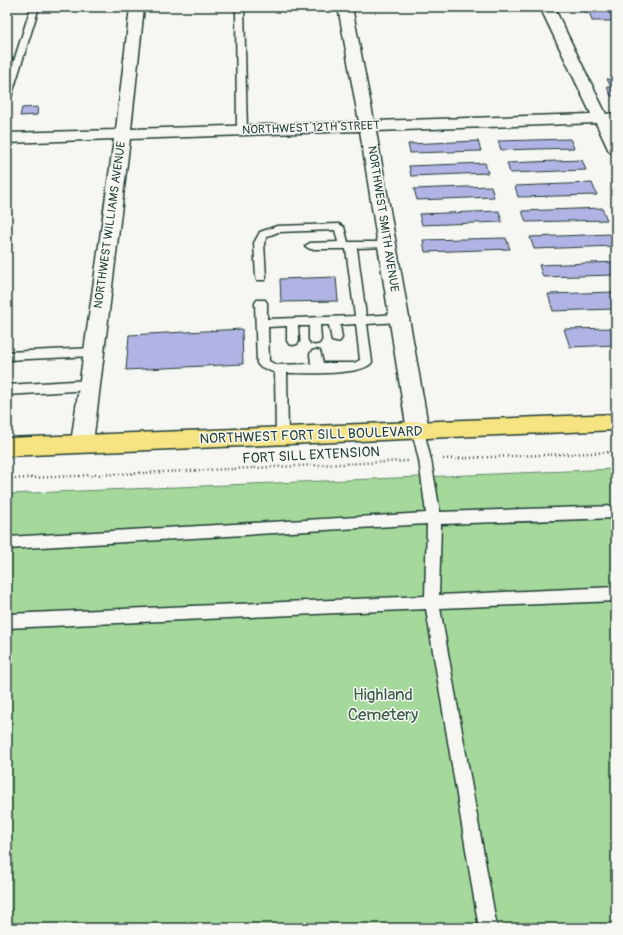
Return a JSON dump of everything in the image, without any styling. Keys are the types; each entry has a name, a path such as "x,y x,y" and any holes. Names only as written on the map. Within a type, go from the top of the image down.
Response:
{"main road":[{"name":"NORTHWEST FORT SILL BOULEVARD","path":"7,447 616,422"}],"street":[{"name":"NORTHWEST WILLIAMS AVENUE","path":"82,443 137,7"},
{"name":"NORTHWEST SMITH AVENUE","path":"345,7 367,125 418,431"},
{"path":"547,7 609,118 616,149"},
{"name":"NORTHWEST 12TH STREET","path":"7,138 609,118"}],"lane":[{"path":"7,97 35,7"},
{"path":"240,7 242,131"},
{"path":"261,277 259,243 264,234 277,229 339,227 347,245 361,320 366,362 355,367 275,369 263,363 261,303"},
{"path":"310,246 387,244"},
{"path":"262,324 399,318"},
{"path":"334,320 336,338"},
{"path":"314,321 315,340"},
{"path":"292,322 293,341"},
{"path":"7,356 94,352"},
{"path":"316,354 317,368"},
{"path":"338,354 338,367"},
{"path":"294,356 294,368"},
{"path":"281,368 282,436"},
{"path":"7,390 90,385"},
{"path":"418,431 425,460 434,518 432,602 488,928"},
{"path":"7,543 434,518 616,512"},
{"path":"7,621 616,594"}],"path":[{"name":"FORT SILL EXTENSION","path":"7,479 616,452"}],"green space":[{"name":"Highland Cemetery","path":"616,469 616,928 7,928 7,494"}],"building":[{"path":"582,7 611,7 613,13 608,13 616,14 616,21 592,21 589,12 584,12"},
{"path":"13,57 10,66 7,67 7,58"},
{"path":"607,79 616,79 616,96 611,96 607,87 611,87"},
{"path":"38,107 37,115 20,116 22,108"},
{"path":"570,139 574,148 501,150 498,141"},
{"path":"478,141 481,151 410,153 408,144"},
{"path":"582,160 586,170 510,173 507,163"},
{"path":"485,163 488,173 411,176 409,166"},
{"path":"592,183 597,195 518,197 515,186"},
{"path":"491,186 494,197 417,200 414,189"},
{"path":"602,208 607,220 526,222 522,211"},
{"path":"499,211 502,222 422,225 419,214"},
{"path":"613,234 616,246 534,249 530,237"},
{"path":"506,238 510,249 425,252 423,240"},
{"path":"616,262 616,275 543,277 539,265"},
{"path":"336,277 338,301 281,302 280,279"},
{"path":"616,292 616,309 553,311 548,294"},
{"path":"616,328 616,345 570,347 564,329"},
{"path":"242,329 243,364 126,370 129,335"}]}
